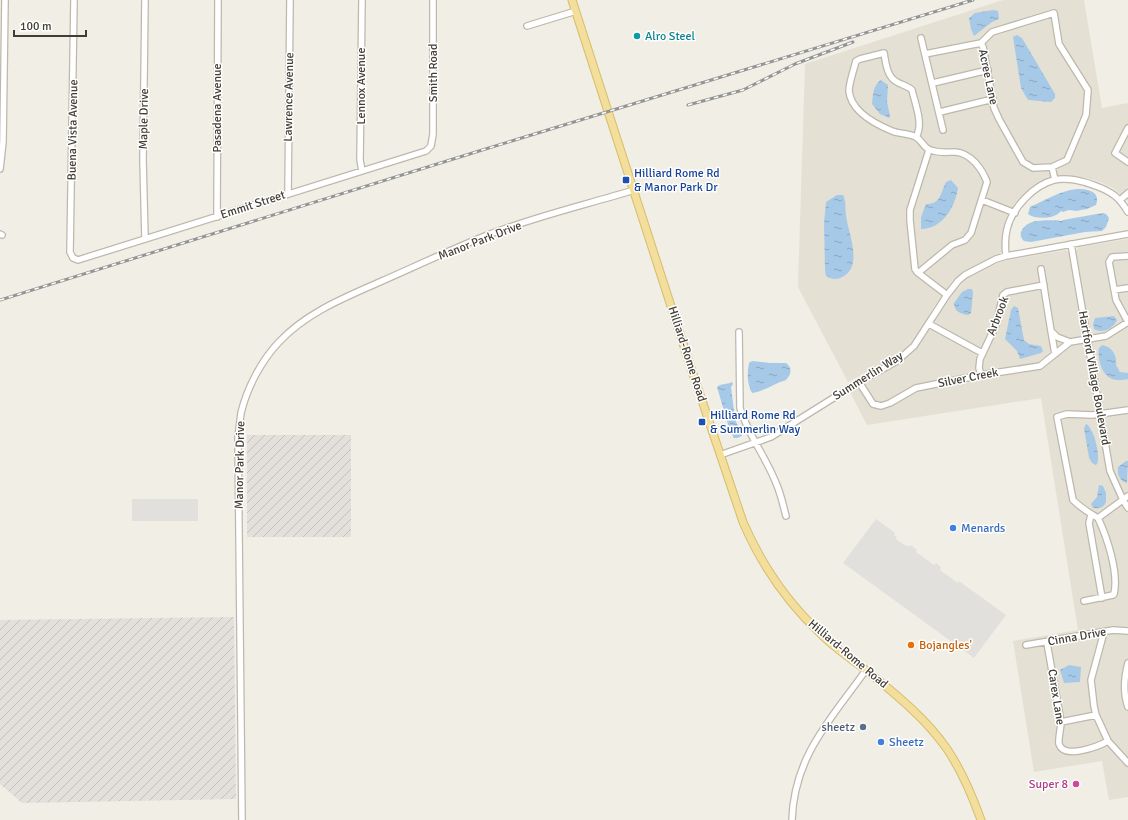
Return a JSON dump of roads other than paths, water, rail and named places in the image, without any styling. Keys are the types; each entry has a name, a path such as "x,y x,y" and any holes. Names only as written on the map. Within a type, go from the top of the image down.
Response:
{"main road":[{"name":"Hilliard-Rome Road","path":"572,0 720,455 748,534 776,583 797,610 820,634 910,707 948,749 966,780 981,820"}],"street":[{"path":"0,169 4,142 5,0"},
{"name":"Buena Vista Avenue","path":"73,258 70,252 74,0"},
{"name":"Maple Drive","path":"145,239 144,160 146,0"},
{"name":"Pasadena Avenue","path":"217,217 218,0"},
{"name":"Lawrence Avenue","path":"288,194 290,0"},
{"name":"Lennox Avenue","path":"362,0 360,160 362,171"},
{"name":"Smith Road","path":"431,146 433,134 433,0"},
{"path":"527,26 576,11"},
{"name":"Acree Lane","path":"1054,13 1059,44 1088,90 1086,115 1067,160 1052,167 1033,168 1023,162 994,108 988,70 981,43 992,32 1054,13"},
{"path":"921,38 940,112 943,130"},
{"path":"925,54 981,43"},
{"path":"916,137 920,131 920,125 912,90 891,78 888,73 884,53 856,61 849,91 855,107 876,123 893,131 916,137 929,150 945,153 956,152 970,157 984,174 987,182 971,233 968,237 965,240 952,245 918,273"},
{"path":"933,83 988,70"},
{"path":"940,112 993,99"},
{"path":"1128,128 1115,153 1128,162"},
{"name":"Emmit Street","path":"73,258 82,259 420,154 431,146"},
{"path":"929,150 910,210 915,269 918,273 947,295"},
{"path":"1052,167 1055,180"},
{"path":"1006,256 1005,248 1008,227 1014,213 1030,193 1055,180 1083,180 1106,190 1120,200 1128,212"},
{"name":"Manor Park Drive","path":"242,820 238,437 242,413 247,396 262,364 279,341 294,327 309,316 338,301 485,236 634,190"},
{"path":"1120,200 1128,193"},
{"path":"982,200 1014,213"},
{"name":"Summerlin Way","path":"720,455 772,437 859,382 897,361 914,346 947,295 965,275 996,259 1006,256 1128,234"},
{"name":"Hartford Village Boulevard","path":"1071,244 1111,476 1128,508"},
{"path":"1128,256 1112,257 1109,262 1116,300 1128,322"},
{"path":"1041,269 1055,354"},
{"name":"Arbrook","path":"981,375 979,368 982,353 996,325 1003,295 1007,292 1044,285"},
{"path":"1114,290 1128,288"},
{"name":"Silver Creek","path":"859,382 872,404 881,406 890,404 916,388 981,375 1040,366 1070,342 1106,336 1128,322"},
{"path":"929,324 982,353"},
{"path":"1051,331 1057,337 1070,342"},
{"path":"739,332 740,408 755,444 776,483 786,516"},
{"path":"1084,601 1114,594 1115,580 1108,541 1098,518 1091,515 1074,500 1057,417 1067,414 1086,416 1128,410"},
{"path":"1098,518 1128,496"},
{"path":"1091,515 1089,523 1102,598"},
{"name":"Cinna Drive","path":"1026,645 1047,643 1113,630 1128,631"},
{"path":"1104,632 1091,680 1096,715 1108,741 1128,763"},
{"name":"Carex Lane","path":"1047,643 1061,722 1061,733 1058,742 1060,746 1063,750 1072,752 1095,748 1108,741"},
{"path":"1128,663 1125,675 1124,693 1128,707"},
{"path":"792,820 796,784 804,761 814,742 866,670"},
{"path":"1061,722 1096,715"}],"water":[{"path":"993,10 998,11 999,19 992,22 974,36 969,18 975,13"},
{"path":"1017,35 1022,38 1055,94 1055,98 1051,102 1028,100 1021,88 1013,37"},
{"path":"881,80 888,85 887,102 890,116 889,118 880,114 872,104 875,87"},
{"path":"951,180 958,188 951,210 935,225 921,229 921,217 926,204 935,202 939,198 946,182"},
{"path":"1077,189 1089,190 1095,194 1097,197 1096,205 1087,209 1076,211 1061,211 1054,216 1045,218 1031,216 1028,214 1030,207 1058,194"},
{"path":"837,195 843,195 845,199 846,215 854,256 850,271 844,276 835,279 826,276 824,223 826,202"},
{"path":"1103,213 1109,218 1106,227 1102,231 1085,232 1031,242 1024,241 1021,236 1024,227 1032,222 1047,220 1062,221"},
{"path":"972,289 973,293 971,313 968,315 958,312 954,303 962,292"},
{"path":"1014,306 1018,308 1024,340 1029,344 1041,346 1043,351 1041,353 1020,359 1017,351 1005,339 1011,310"},
{"path":"1114,316 1117,320 1113,326 1107,330 1101,331 1094,329 1093,324 1095,318"},
{"path":"1102,345 1114,352 1116,365 1120,372 1128,373 1128,379 1114,380 1105,374 1099,356 1099,348"},
{"path":"752,361 786,363 790,367 790,374 786,380 752,393 748,382 748,375 749,363"},
{"path":"732,382 733,384 731,387 735,419 742,436 737,438 734,438 730,431 717,387"},
{"path":"1086,424 1092,431 1098,451 1098,462 1096,465 1092,463 1089,458 1084,428"},
{"path":"1128,461 1127,483 1121,479 1118,470 1118,467"},
{"path":"1099,485 1103,486 1106,493 1106,502 1101,508 1093,508 1091,504 1097,497"},
{"path":"1069,665 1081,667 1080,682 1064,683 1060,670"}],"railway":[{"path":"0,300 479,151 973,0"},
{"path":"688,105 743,90 795,64 853,42"}],"place":[{"name":"Alro Steel","path":"637,36"},
{"name":"Hilliard Rome Rd & Manor Park Dr","path":"626,180"},
{"name":"Hilliard Rome Rd & Summerlin Way","path":"702,422"},
{"name":"Menards","path":"953,528"},
{"name":"Bojangles'","path":"911,645"},
{"name":"sheetz","path":"863,727"},
{"name":"Sheetz","path":"881,742"},
{"name":"Super 8","path":"1076,784"}]}
